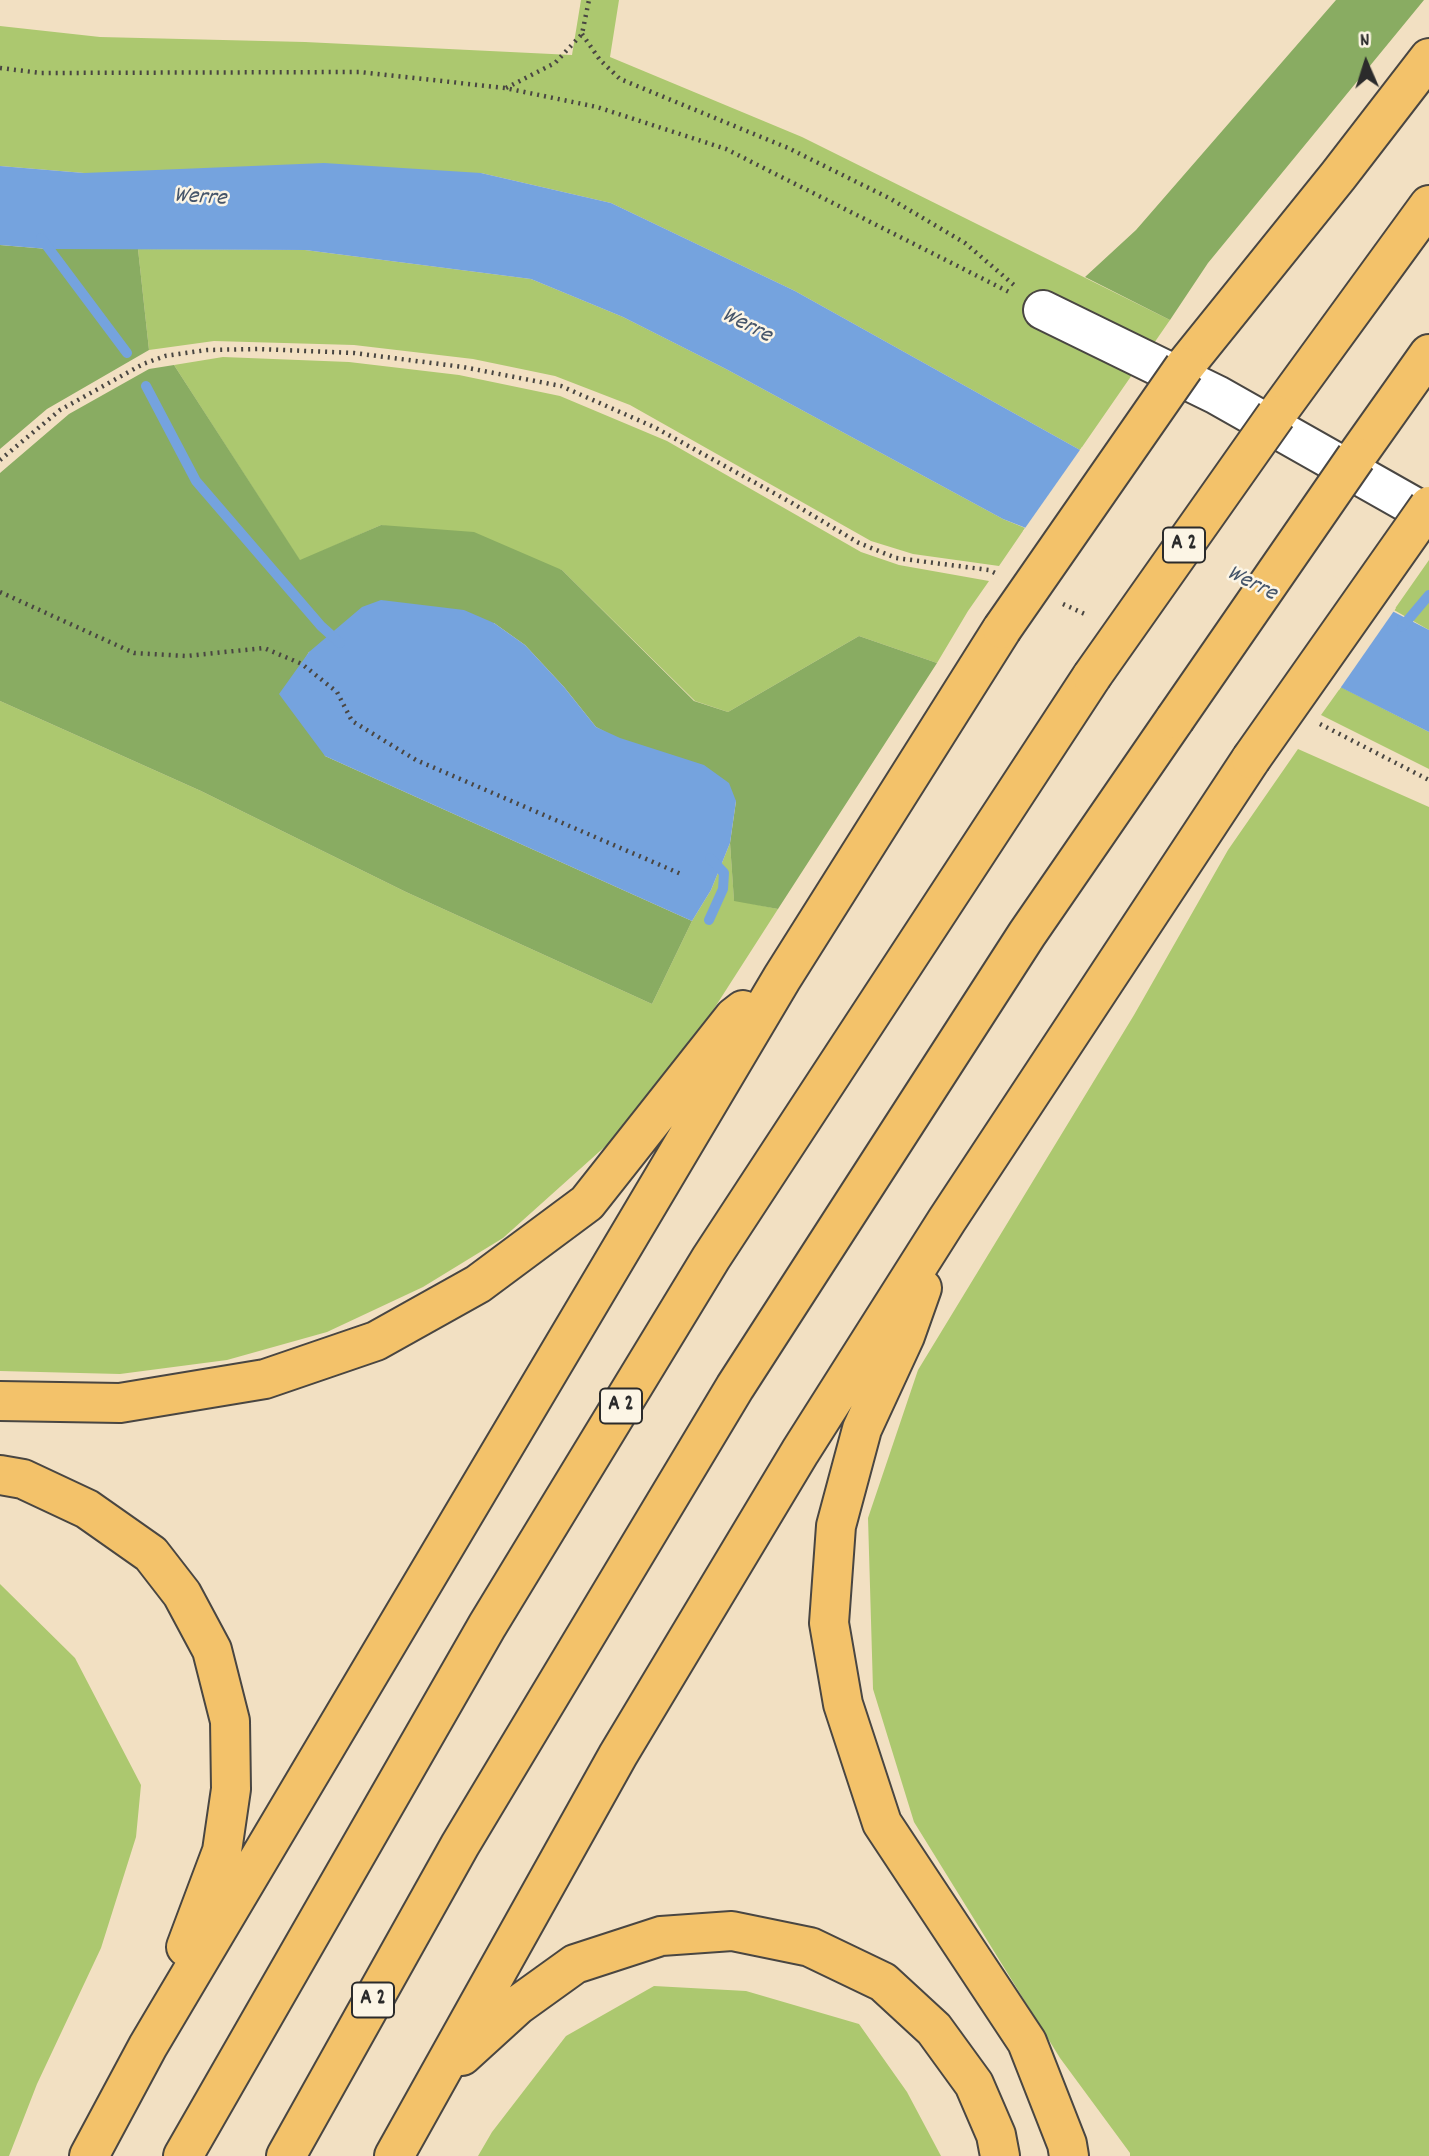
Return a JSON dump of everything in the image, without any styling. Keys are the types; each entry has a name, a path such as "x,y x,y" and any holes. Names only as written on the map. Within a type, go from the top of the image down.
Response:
{"highway":[{"path":"89,2156 148,2046 782,978 1002,628 1184,367 1429,58"},
{"name":"A 2","path":"183,2156 486,1626 710,1258 1091,676 1429,205"},
{"name":"A 2","path":"286,2156 460,1845 735,1387 1027,934 1429,354"},
{"path":"394,2156 625,1744 800,1452 947,1220 1251,759 1429,506"},
{"path":"0,1401 120,1403 146,1399 265,1379 376,1341 478,1284 587,1203 734,1017 782,978"},
{"path":"947,1220 905,1336 862,1429 836,1526 829,1623 843,1704 881,1823 1027,2042 1067,2144 1069,2156"},
{"path":"0,1475 23,1479 87,1509 150,1555 182,1594 212,1650 230,1721 231,1789 222,1851 148,2046"},
{"path":"437,2078 518,2005 575,1964 661,1936 732,1931 810,1947 883,1982 934,2029 974,2084 996,2135 1000,2156"}],"street":[{"path":"1043,310 1217,394 1429,515"}],"path":[{"path":"505,88 555,63 582,34 589,0"},
{"path":"582,34 600,60 620,79 788,148 889,198 965,243 1043,310"},
{"path":"0,68 41,73 360,72 505,88 597,107 726,149 1043,310"},
{"path":"0,460 60,410 142,364 165,356 207,350 259,349 354,353 463,367 561,386 654,427 859,543 896,558 989,570"},
{"path":"0,592 134,653 186,656 264,648 302,664 337,692 352,721 416,760 681,874"},
{"path":"1319,724 1429,780"}],"green space":[{"path":"581,0 619,0 610,57 802,137 1170,320 1080,450 795,291 611,203 481,173 84,173 0,166 0,26 100,37 305,42 572,55"},
{"path":"1336,0 1424,0 1208,263 1170,320 1085,277 1136,230"},
{"path":"0,245 48,249 138,249 149,350 47,409 0,449"},
{"path":"138,249 305,250 531,279 623,317 726,369 1003,519 1025,528 999,566 913,554 871,541 630,405 555,376 473,359 354,345 214,341 149,350"},
{"path":"223,357 349,362 459,375 560,396 667,441 861,552 899,565 989,581 937,663 859,636 728,712 695,701 562,570 381,525 300,561 174,365"},
{"path":"174,365 300,560 381,525 474,532 562,570 694,701 728,712 859,636 937,663 778,909 734,901 730,843 736,801 596,727 525,645 494,623 309,652 302,664 325,756 692,921 652,1004 406,892 201,791 0,701 0,473 69,414 149,369"},
{"path":"1429,560 1429,630 1394,610"},
{"path":"1341,687 1429,732 1429,769 1321,715"},
{"path":"0,701 201,791 406,892 652,1004 692,921 711,890 730,843 734,900 778,909 692,1043 609,1143 503,1238 423,1287 327,1332 227,1360 120,1374 0,1371"},
{"path":"1298,749 1429,807 1429,2156 1130,2156 1060,2058 914,1822 873,1689 868,1518 918,1370 1134,1015 1228,850"},
{"path":"0,1584 75,1658 141,1785 136,1837 101,1948 37,2084 9,2156 0,2156"},
{"path":"654,1986 746,1991 859,2024 907,2092 941,2156 478,2156 492,2132 566,2036"}],"water":[{"name":"Werre","path":"324,163 481,173 611,203 795,291 1080,450 1429,630 1429,732 1026,528 1003,519 726,369 623,317 531,279 305,250 48,249 0,245 0,166 84,173"},
{"path":"381,600 464,610 494,623 525,645 596,727 620,738 704,765 729,783 736,801 730,843 711,890 692,921 325,756 279,694 309,652 362,607"}],"pier":[{"path":"1082,447 1396,608 1339,690 1023,531"}],"waterway":[{"path":"41,238 127,353"},
{"path":"146,386 196,481 321,626 340,643"},
{"path":"1402,627 1429,595"},
{"path":"709,920 723,889 724,873 710,858"}]}
